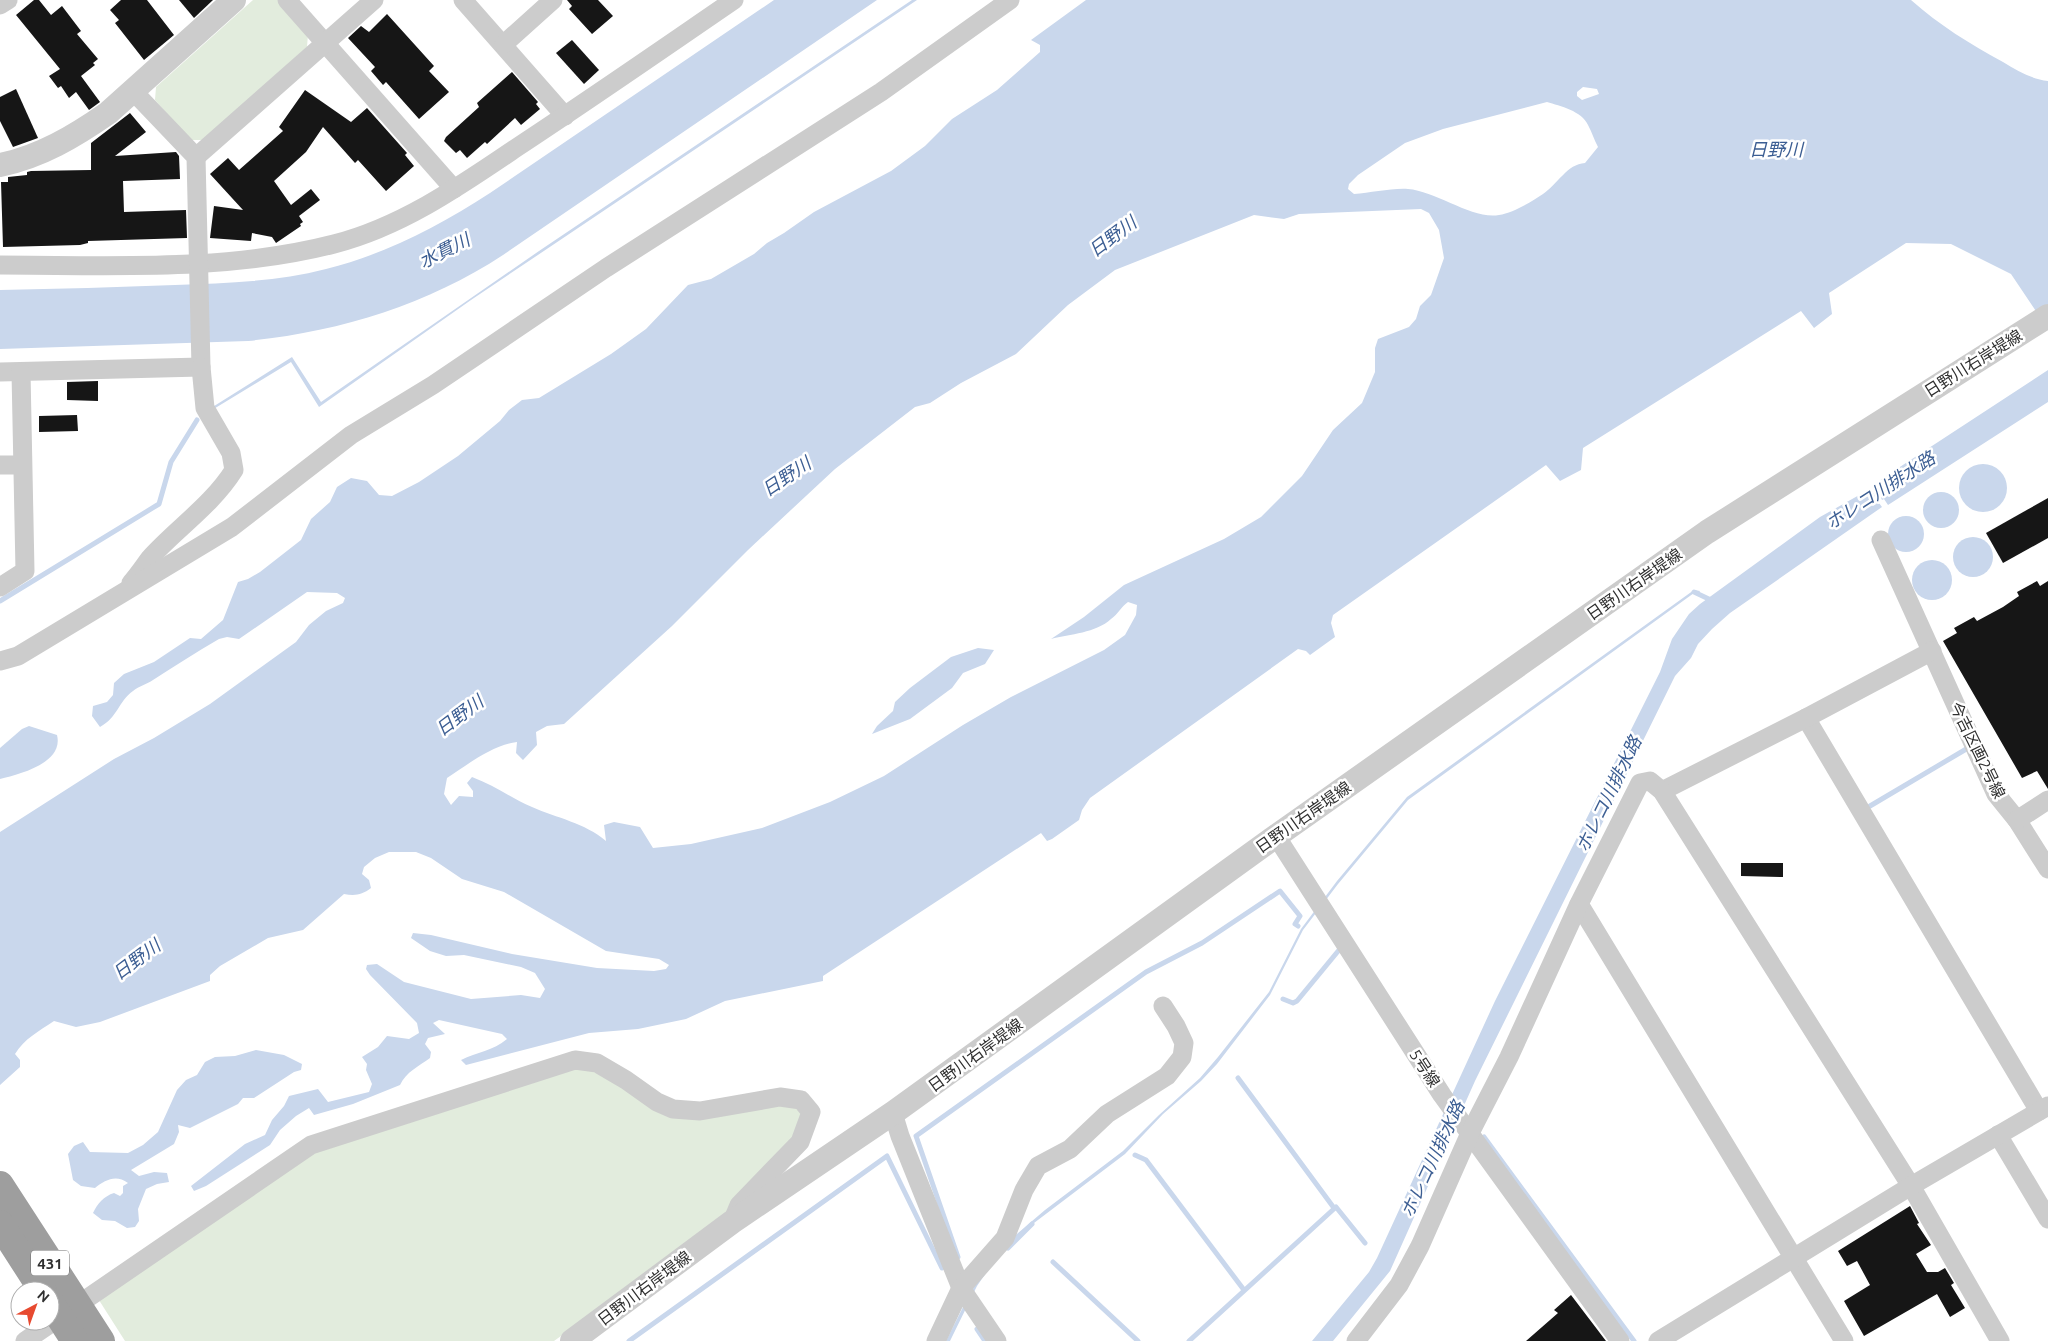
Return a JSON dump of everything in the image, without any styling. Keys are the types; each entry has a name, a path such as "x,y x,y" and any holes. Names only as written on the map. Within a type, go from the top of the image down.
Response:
{"highway":[{"name":"431","path":"0,1185 101,1341"},
{"name":"431","path":"0,1224 37,1281"},
{"path":"60,1318 75,1341"}],"street":[{"path":"0,5 8,0"},
{"path":"0,165 27,158 67,140 108,113 234,0"},
{"path":"287,0 454,189"},
{"path":"196,157 324,42 374,0"},
{"path":"463,0 504,44 565,116"},
{"path":"504,44 553,0"},
{"path":"0,265 199,269 335,244 388,225 454,189 565,116 734,0"},
{"path":"0,661 18,656 232,528 351,435 433,385 606,268 881,92 1010,0"},
{"path":"126,590 151,558 193,517 234,470 231,454 205,408 201,358 196,157 133,91"},
{"name":"日野川右岸堤線","path":"572,1341 732,1222 894,1113 1276,836 1707,532 2042,319"},
{"path":"0,372 201,358"},
{"path":"0,587 25,571 21,372"},
{"path":"0,465 22,465"},
{"name":"今吉区画2号線","path":"1881,540 1996,794 2017,820 2048,869"},
{"path":"1662,791 1932,651"},
{"path":"1658,1341 1910,1186 2043,1108 1806,718"},
{"path":"1356,1341 1399,1285 1420,1246 1467,1129 1509,1057 1579,904 1640,783 1650,781 1662,791 1910,1186 2000,1341"},
{"path":"2017,820 2048,800"},
{"name":"5号線","path":"1276,836 1442,1095 1481,1152 1620,1341"},
{"path":"1579,904 1844,1341"},
{"path":"936,1341 961,1288 1004,1238 1024,1190 1038,1166 1070,1149 1107,1114 1167,1076 1182,1057 1184,1043 1163,1006"},
{"path":"25,1341 311,1145 575,1060 597,1063 626,1080 657,1102 673,1109 700,1111 780,1097 801,1100 811,1112 800,1142 739,1205 732,1222"},
{"path":"894,1113 900,1136 961,1288 997,1341"},
{"path":"1998,1135 2048,1219"}],"green space":[{"path":"253,0 278,0 308,34 307,47 203,140 190,140 155,100 156,87"},
{"path":"585,1065 657,1107 778,1102 803,1111 797,1135 723,1220 554,1341 125,1341 97,1297 318,1149"}],"water":[{"name":"水貫川","path":"774,0 877,0 503,255 474,273 413,302 348,323 315,331 248,341 0,349 0,290 194,284 288,277 348,263 411,238 432,228 490,193"},
{"path":"912,0 917,0 471,300 319,407 291,362 212,410 211,408 292,357 321,402 539,251"},
{"name":"日野川","path":"1086,0 1911,0 1955,34 2025,74 2048,81 2048,329 2011,274 1951,244 1906,243 1829,293 1832,314 1814,328 1801,311 1583,448 1581,470 1560,481 1546,465 1333,615 1331,623 1335,637 1310,655 1306,651 1298,649 1090,798 1082,810 1079,820 1047,841 1041,833 823,976 823,981 725,1001 686,1019 638,1029 589,1033 466,1065 461,1060 491,1049 507,1039 502,1034 439,1020 433,1023 445,1034 428,1038 425,1044 431,1052 430,1058 409,1073 400,1085 353,1104 314,1115 309,1108 280,1130 270,1145 206,1186 194,1191 191,1186 245,1144 265,1135 272,1120 284,1106 289,1096 318,1089 328,1102 369,1092 372,1084 366,1070 367,1064 362,1057 378,1047 387,1036 409,1039 419,1033 417,1023 370,975 366,969 367,965 377,964 404,982 471,999 521,995 540,998 545,989 535,973 521,967 464,955 446,956 430,951 411,938 413,933 431,935 512,954 597,968 654,971 666,969 669,965 659,959 606,951 504,892 462,879 431,858 416,852 389,852 375,858 364,867 362,874 369,880 371,888 358,894 344,894 303,930 268,938 220,966 210,975 210,981 100,1022 76,1027 54,1021 23,1044 15,1054 20,1060 20,1067 0,1085 0,832 114,759 154,738 210,704 296,642 309,625 326,611 343,603 345,598 337,593 307,592 239,639 227,637 219,639 135,689 124,700 111,719 100,727 92,716 93,706 107,702 113,695 114,683 124,674 154,662 190,638 201,639 223,620 238,582 260,572 301,540 311,519 330,502 337,487 351,478 367,481 379,495 392,496 419,482 458,456 522,400 539,398 611,354 646,329 688,285 711,279 754,254 767,243 814,212 891,171 925,146 952,119 997,90 1040,52 1040,45 1031,40","holes":["1583,87 1597,89 1599,94 1582,100 1577,96 1577,92","1547,102 1581,116 1588,125 1598,147 1585,163 1573,167 1543,194 1516,210 1499,215 1478,213 1419,191 1408,189 1354,194 1348,189 1349,184 1358,175 1405,143 1443,129","1421,209 1429,213 1439,230 1444,258 1431,295 1420,306 1416,319 1409,327 1378,339 1375,348 1375,372 1362,403 1333,430 1302,476 1261,517 1224,539 1124,585 1084,617 1051,639 1098,627 1105,624 1128,602 1137,605 1136,615 1125,635 1104,650 1011,697 963,725 884,776 830,802 762,828 691,844 653,848 640,827 614,822 604,825 606,841 580,825 532,807 472,777 467,783 473,791 473,797 459,796 451,805 444,794 447,778 480,756 508,744 517,742 516,753 523,760 537,745 536,732 547,726 564,724 672,626 748,550 835,469 915,407 930,403 961,383 1016,354 1068,305 1115,270 1254,215 1284,219 1299,214"]},
{"name":"ホレコ川排水路","path":"2048,370 2048,402 1888,505 1884,499 1882,500 1875,485 1883,478"},
{"path":"1978,464 1988,464 2000,471 2007,483 2007,493 2000,505 1988,512 1978,512 1970,508 1963,501 1959,493 1959,483 1963,475 1970,468"},
{"name":"ホレコ川排水路","path":"1870,489 1880,501 1879,503 1882,507 1730,613 1698,644 1691,658 1675,676 1475,1081 1390,1271 1333,1341 1312,1341 1369,1272 1377,1258 1495,1001 1660,672 1672,639 1689,614 1700,604 1820,517"},
{"path":"1941,492 1954,497 1959,510 1954,523 1941,528 1928,523 1923,510 1928,497"},
{"path":"1906,516 1919,521 1924,534 1919,547 1906,552 1893,547 1888,534 1893,521"},
{"path":"1977,537 1984,540 1990,546 1993,557 1992,565 1984,574 1977,577 1969,577 1962,574 1954,565 1953,553 1956,546 1965,538"},
{"path":"1936,560 1943,563 1949,569 1952,580 1951,588 1943,597 1936,600 1928,600 1921,597 1913,588 1912,576 1915,569 1924,561"},
{"path":"1694,590 1700,591 1698,594 1694,593 1408,800 1338,884 1303,930 1270,995 1217,1064 1201,1081 1163,1114 1125,1154 1034,1223 1013,1242 988,1270 977,1286 950,1341 946,1341 975,1283 1011,1239 1045,1210 1123,1151 1200,1078 1218,1057 1269,992 1301,929 1337,881 1407,797"},
{"path":"978,648 994,650 985,664 963,673 952,688 910,719 872,734 877,726 893,711 895,702 910,688 951,657"},
{"path":"29,726 57,735 57,745 54,753 39,766 0,779 0,748 22,729"},
{"path":"256,1050 284,1055 302,1064 301,1070 294,1072 254,1098 243,1098 238,1104 190,1128 178,1125 179,1132 174,1144 131,1170 139,1176 154,1172 167,1173 169,1182 157,1184 146,1189 138,1209 139,1221 135,1227 127,1228 115,1221 102,1220 93,1213 107,1196 114,1193 120,1196 123,1193 123,1186 128,1183 124,1180 111,1179 95,1188 81,1186 73,1180 68,1154 74,1146 83,1142 90,1152 128,1153 143,1145 158,1132 177,1090 186,1080 197,1075 205,1062 215,1057 235,1056"}],"building":[{"path":"34,0 39,0 51,15 62,6 81,31 77,34 98,59 93,63 95,65 81,76 100,102 89,110 76,92 69,98 61,86 58,88 49,76 60,69 16,15"},
{"path":"121,0 147,0 174,35 144,60 115,23 119,20 110,10"},
{"path":"179,0 213,0 194,18"},
{"path":"567,0 598,0 613,16 592,34 569,9 572,6"},
{"path":"387,14 434,66 429,71 449,92 419,119 386,82 383,85 371,71 375,67 348,38 361,26 369,32"},
{"path":"572,40 599,70 584,84 556,53"},
{"path":"512,72 538,102 536,104 540,109 521,125 515,118 487,144 485,142 467,158 460,150 456,153 444,141 446,137 479,107 477,103"},
{"path":"16,89 38,138 13,147 0,121 0,97"},
{"path":"305,90 351,122 367,108 407,153 405,155 414,166 386,191 358,160 355,163 323,127 306,152 274,181 291,205 311,189 320,200 299,216 303,222 300,224 301,226 276,243 272,237 252,233 251,241 210,238 214,206 243,210 210,174 228,158 239,170 283,131 279,127"},
{"path":"130,113 146,132 115,156 176,152 179,156 180,179 123,181 124,212 186,210 187,238 88,241 88,243 80,245 3,247 1,182 8,182 8,177 27,175 27,172 31,171 91,170 91,143"},
{"path":"98,381 98,401 67,400 67,382"},
{"path":"77,415 78,431 39,432 39,416"},
{"path":"2048,498 2048,538 2003,563 1986,533"},
{"path":"2037,581 2040,586 2048,581 2048,789 2037,771 2022,778 1943,641 1957,633 1954,628 1974,617 1977,621 2003,607 2019,596 2017,592"},
{"path":"1741,863 1783,863 1783,877 1741,876"},
{"path":"1910,1206 1919,1223 1917,1224 1931,1245 1916,1254 1927,1272 1938,1272 1945,1268 1954,1283 1951,1285 1965,1308 1950,1317 1937,1294 1864,1336 1844,1301 1870,1285 1857,1261 1847,1266 1838,1251"},
{"path":"1571,1295 1606,1341 1526,1341 1558,1313 1554,1310"}],"waterway":[{"path":"0,601 159,504 171,462 197,420"},
{"path":"1694,592 1713,601"},
{"path":"1870,806 1968,748"},
{"path":"958,1257 916,1136 1146,972 1202,943 1280,891 1300,916 1295,924 1298,926"},
{"path":"1283,999 1293,1003 1297,1001 1339,950"},
{"path":"1238,1078 1334,1208"},
{"path":"1484,1137 1634,1341"},
{"path":"1135,1155 1146,1160 1244,1290"},
{"path":"629,1341 887,1156 942,1268"},
{"path":"1189,1341 1336,1207 1365,1243"},
{"path":"1008,1248 1032,1224"},
{"path":"1053,1262 1138,1341"},
{"path":"977,1329 985,1341"}]}
